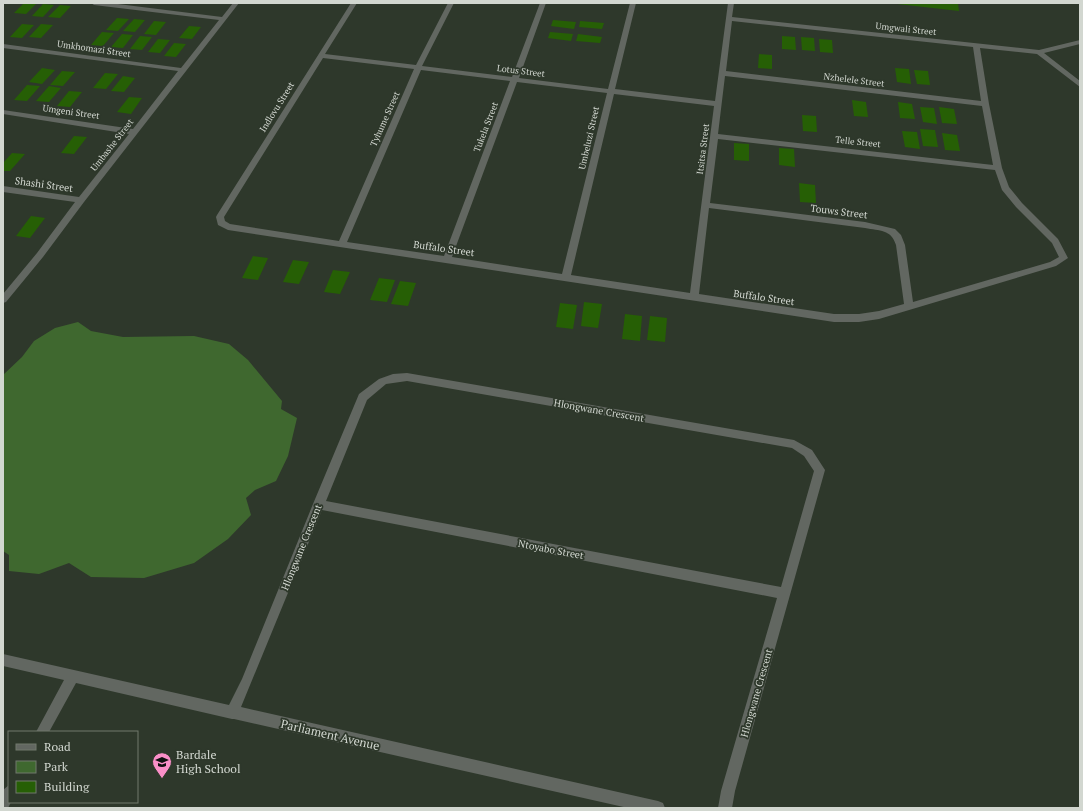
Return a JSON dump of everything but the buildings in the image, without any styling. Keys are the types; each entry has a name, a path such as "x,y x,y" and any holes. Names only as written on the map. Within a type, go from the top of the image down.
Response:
{"street":[{"path":"94,3 223,19"},
{"name":"Umbashe Street","path":"3,300 40,255 81,200 236,3"},
{"name":"Indlovu Street","path":"221,223 220,217 354,3"},
{"name":"Tyhume Street","path":"342,244 418,68 451,3"},
{"name":"Tukela Street","path":"447,259 543,3"},
{"name":"Umbeluzi Street","path":"566,277 610,91 633,3"},
{"name":"Itsitsa Street","path":"694,298 731,3"},
{"name":"Umgwali Street","path":"729,19 1039,52 1080,42"},
{"name":"Umkhomazi Street","path":"3,46 183,70"},
{"name":"Buffalo Street","path":"221,223 228,227 834,318 879,315 1053,264 1064,258 1055,241 1005,188 998,168 984,104 976,46"},
{"path":"1039,52 1080,85"},
{"name":"Lotus Street","path":"321,56 718,104"},
{"name":"Nzhelele Street","path":"722,73 984,104"},
{"name":"Umgeni Street","path":"3,112 135,132"},
{"name":"Telle Street","path":"715,136 998,168"},
{"name":"Shashi Street","path":"3,189 81,200"},
{"name":"Touws Street","path":"706,205 865,225 886,229 897,234 900,244 909,306"},
{"name":"Hlongwane Crescent","path":"232,712 246,683 363,397 379,382 394,377 407,377 794,444 808,453 820,470 728,790 725,808"},
{"name":"Ntoyabo Street","path":"318,504 784,594"},
{"name":"Parliament Avenue","path":"3,660 658,808"},
{"path":"43,731 73,676"},
{"path":"3,803 8,794"}],"green space":[{"path":"78,322 91,331 123,337 194,336 229,344 248,360 282,401 281,409 297,418 288,456 276,481 255,490 246,498 251,515 228,539 194,563 144,578 91,577 69,563 39,574 9,571 9,555 3,551 3,375 22,357 34,341 55,328"}],"place":[{"name":"Bardale High School","path":"162,779"}]}
